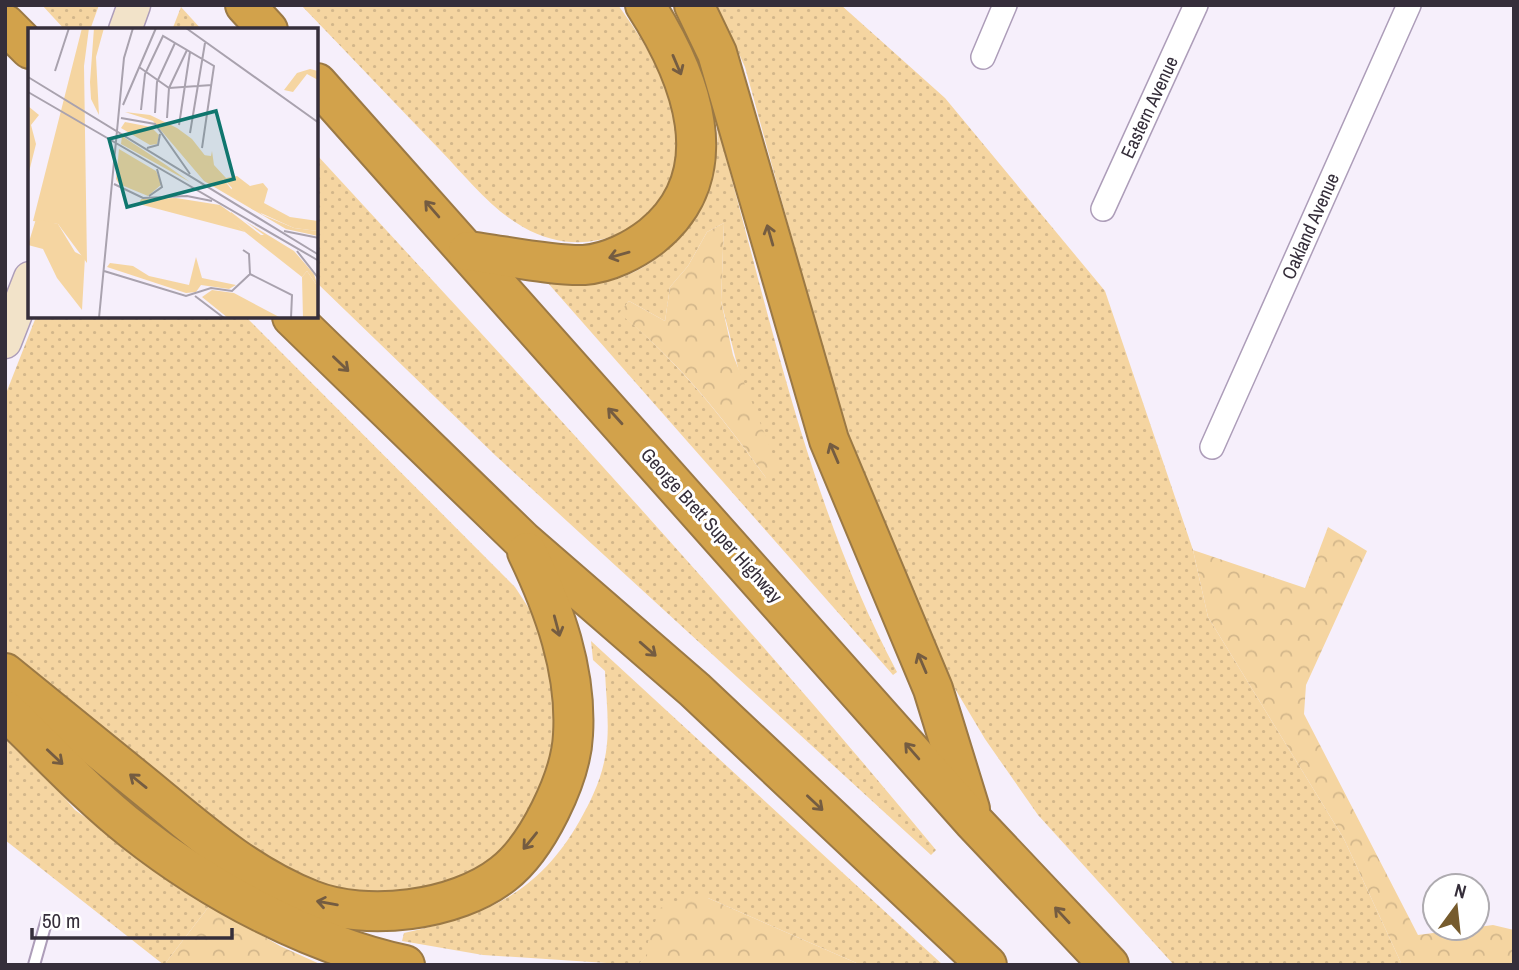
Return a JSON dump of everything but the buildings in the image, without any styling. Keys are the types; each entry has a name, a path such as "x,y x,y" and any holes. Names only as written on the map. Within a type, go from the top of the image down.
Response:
{"highway":[{"path":"246,5 266,28"},
{"path":"468,251 585,265 633,251 666,224 688,189 697,156 694,114 678,64 645,5"},
{"path":"694,5 717,53 829,440 933,689 974,821"},
{"path":"5,24 28,47"},
{"name":"George Brett Super Highway","path":"318,84 974,821 1109,965"},
{"path":"293,318 522,540 695,690 987,965"},
{"path":"5,673 239,864 313,901 379,912 451,903 504,874 538,832 563,787 573,735 568,667 550,599 522,540"},
{"path":"5,710 132,830 195,876 247,906 405,965"}],"main road":[{"path":"126,28 134,5"},
{"path":"5,342 28,283"}],"street":[{"path":"983,57 1005,5"},
{"name":"Eastern Avenue","path":"1103,209 1196,5"},
{"name":"Oakland Avenue","path":"1212,447 1409,5"}],"lane":[{"path":"34,965 47,919"}],"green space":[{"path":"42,5 99,5 91,28 63,28"},
{"path":"301,5 618,5 652,59 671,104 677,151 670,180 655,205 635,224 611,237 583,242 553,239 523,227 479,192"},
{"path":"717,5 841,5 945,98 1105,291 1193,550 1208,617 1344,839 1402,965 1174,965 1038,815 985,739 945,672 844,428 745,67"},
{"path":"181,7 200,28 173,28"},
{"path":"717,125 814,474 838,542 897,672 893,675 547,282 609,281 640,269 661,255 679,238 705,197 717,150","holes":["724,223 721,301 766,478 698,391 661,350 620,313 629,301 665,321 670,287 688,266 707,232"]},
{"path":"318,156 631,498 786,673 936,850 931,855 496,456 318,284"},
{"path":"724,223 721,301 733,355 777,465 766,478 733,433 680,370 619,313 629,301 665,321 670,287 688,266 707,232"},
{"path":"36,318 247,318 515,587 543,630 562,712 549,791 496,858 451,884 408,896 314,889 228,837 5,653 5,396"},
{"path":"1328,527 1367,551 1306,685 1304,714 1418,935 1421,935 1421,942 1491,942 1491,925 1514,930 1514,965 1402,965 1344,839 1208,617 1193,550 1305,588"},
{"path":"591,641 943,965 861,965 708,898 648,942 648,956 637,965 483,955 402,941 404,933 483,910 526,885 563,847 579,822 599,780 607,742 605,671 593,660"},
{"path":"5,729 75,810 210,905 164,965 5,840"},
{"path":"689,896 708,898 861,965 637,965 647,956 648,942 660,908"},
{"path":"210,905 280,946 322,965 164,965"}]}
